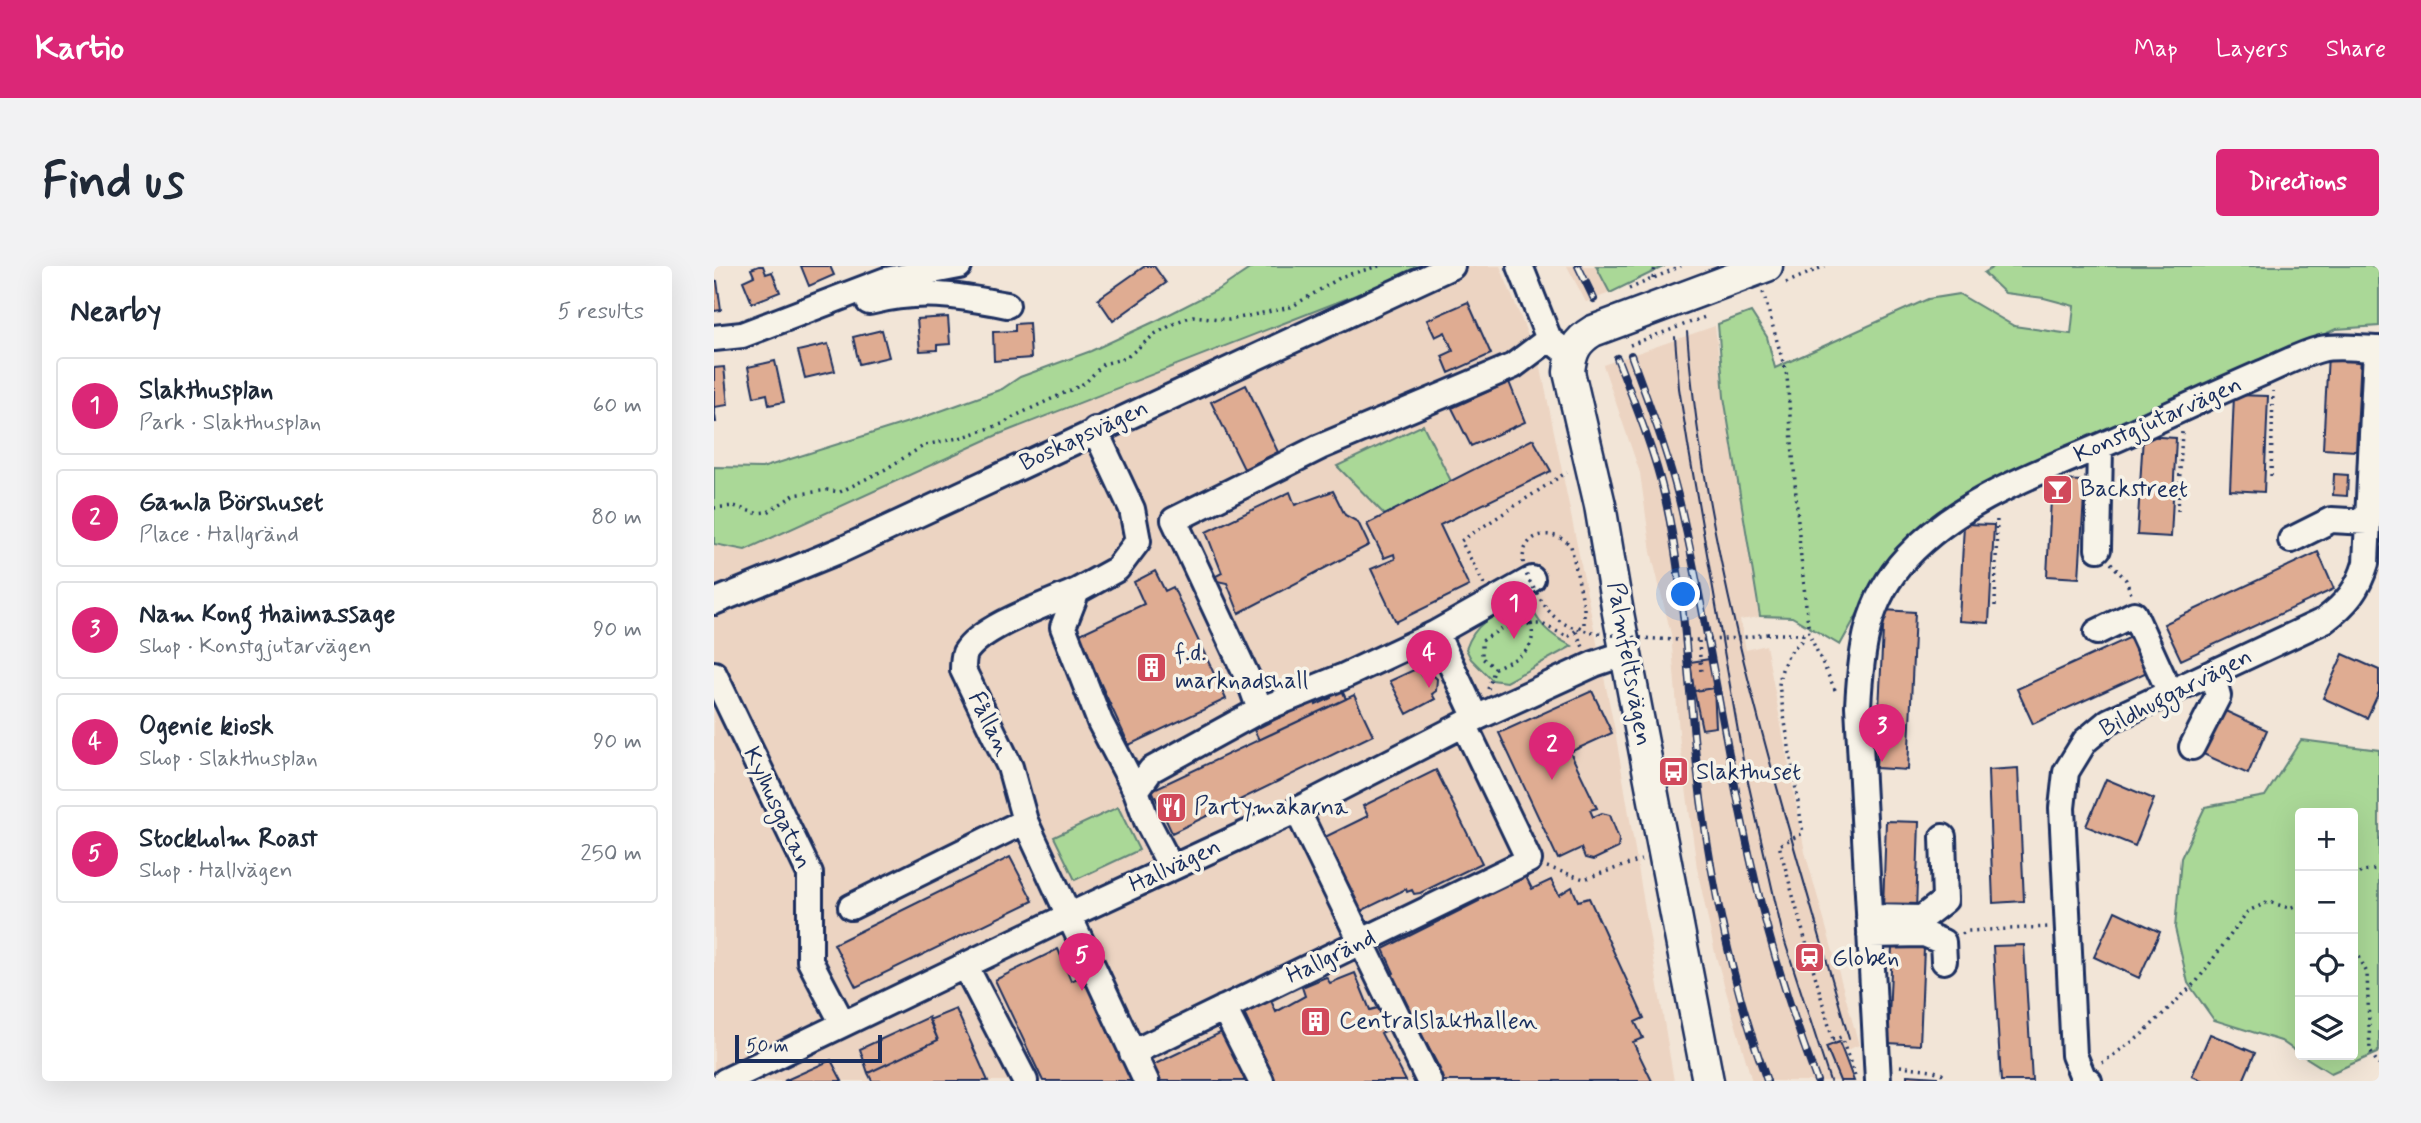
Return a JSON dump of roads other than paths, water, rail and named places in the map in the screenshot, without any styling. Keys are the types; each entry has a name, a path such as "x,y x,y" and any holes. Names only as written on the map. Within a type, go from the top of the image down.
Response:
{"main road":[{"path":"1563,355 1593,331 1760,269"},
{"name":"Palmfeltsvägen","path":"1563,355 1600,505 1708,1081"}],"street":[{"path":"714,338 742,335 886,280 959,266"},
{"name":"Boskapsvägen","path":"714,602 841,550 1452,266"},
{"name":"Palmfeltsvägen","path":"1520,266 1563,355"},
{"path":"842,297 863,304 898,295 930,293 1007,305"},
{"name":"Konstgjutarvägen","path":"1878,1074 1858,706 1860,661 1866,632 1887,582 1905,559 1927,538 1971,506 2038,473 2101,448 2184,408 2323,348 2378,349"},
{"name":"Bildhuggarvägen","path":"2086,1079 2074,1055 2062,808 2066,772 2085,741 2109,721 2325,620 2353,595 2361,580 2365,563 2378,349"},
{"path":"1260,710 1251,685 1174,520 1320,447 1513,366 1563,355"},
{"name":"Fållan","path":"1095,430 1132,509 1138,541 1117,569 979,638 964,655 962,670 1010,767 1025,821 1146,1081"},
{"path":"2098,549 2101,448"},
{"path":"2291,540 2331,520 2368,522"},
{"path":"1136,791 1151,770 1260,710 1342,677 1436,633 1532,579"},
{"path":"1077,591 1063,627 1100,722 1171,867"},
{"path":"2097,632 2134,614 2170,693"},
{"path":"1436,633 1470,721"},
{"name":"Hallvägen","path":"725,1081 1171,867 1297,810 1470,721 1594,664 1626,653"},
{"path":"2192,747 2218,696 2212,673"},
{"name":"Kylhusgatan","path":"714,674 810,874 810,961 843,1024"},
{"name":"Hallgränd","path":"1132,1053 1529,860 1470,721"},
{"path":"1297,810 1429,1081"},
{"path":"851,907 1025,821"},
{"path":"1870,926 1922,918 1945,900 1943,837"},
{"path":"1870,926 1924,934 1943,952"},
{"path":"965,965 1025,1081"},
{"path":"1224,1008 1261,1081"}],"tram line":[{"path":"1687,332 1711,512 1729,601 1774,777 1849,1039"},
{"path":"1675,337 1679,388 1688,445 1743,760 1783,936 1830,1081"}],"railway":[{"path":"1578,266 1594,299"},
{"path":"1631,355 1672,472 1693,561 1750,859 1780,974 1817,1081"},
{"path":"1617,358 1650,445 1672,531 1708,846 1732,965 1767,1081"}],"place":[{"name":"Backstreet","path":"2057,489"},
{"name":"Slakthusplan","path":"1514,639"},
{"name":"f.d. marknadshall","path":"1152,667"},
{"name":"Ogenie kiosk","path":"1429,688"},
{"name":"Nam Kong thaimassage","path":"1882,762"},
{"name":"Slakthuset","path":"1673,772"},
{"name":"Gamla Börshuset","path":"1552,780"},
{"name":"Partymakarna","path":"1171,807"},
{"name":"Globen","path":"1809,958"},
{"name":"Stockholm Roast","path":"1082,991"},
{"name":"Centralslakthallen","path":"1316,1021"}]}
